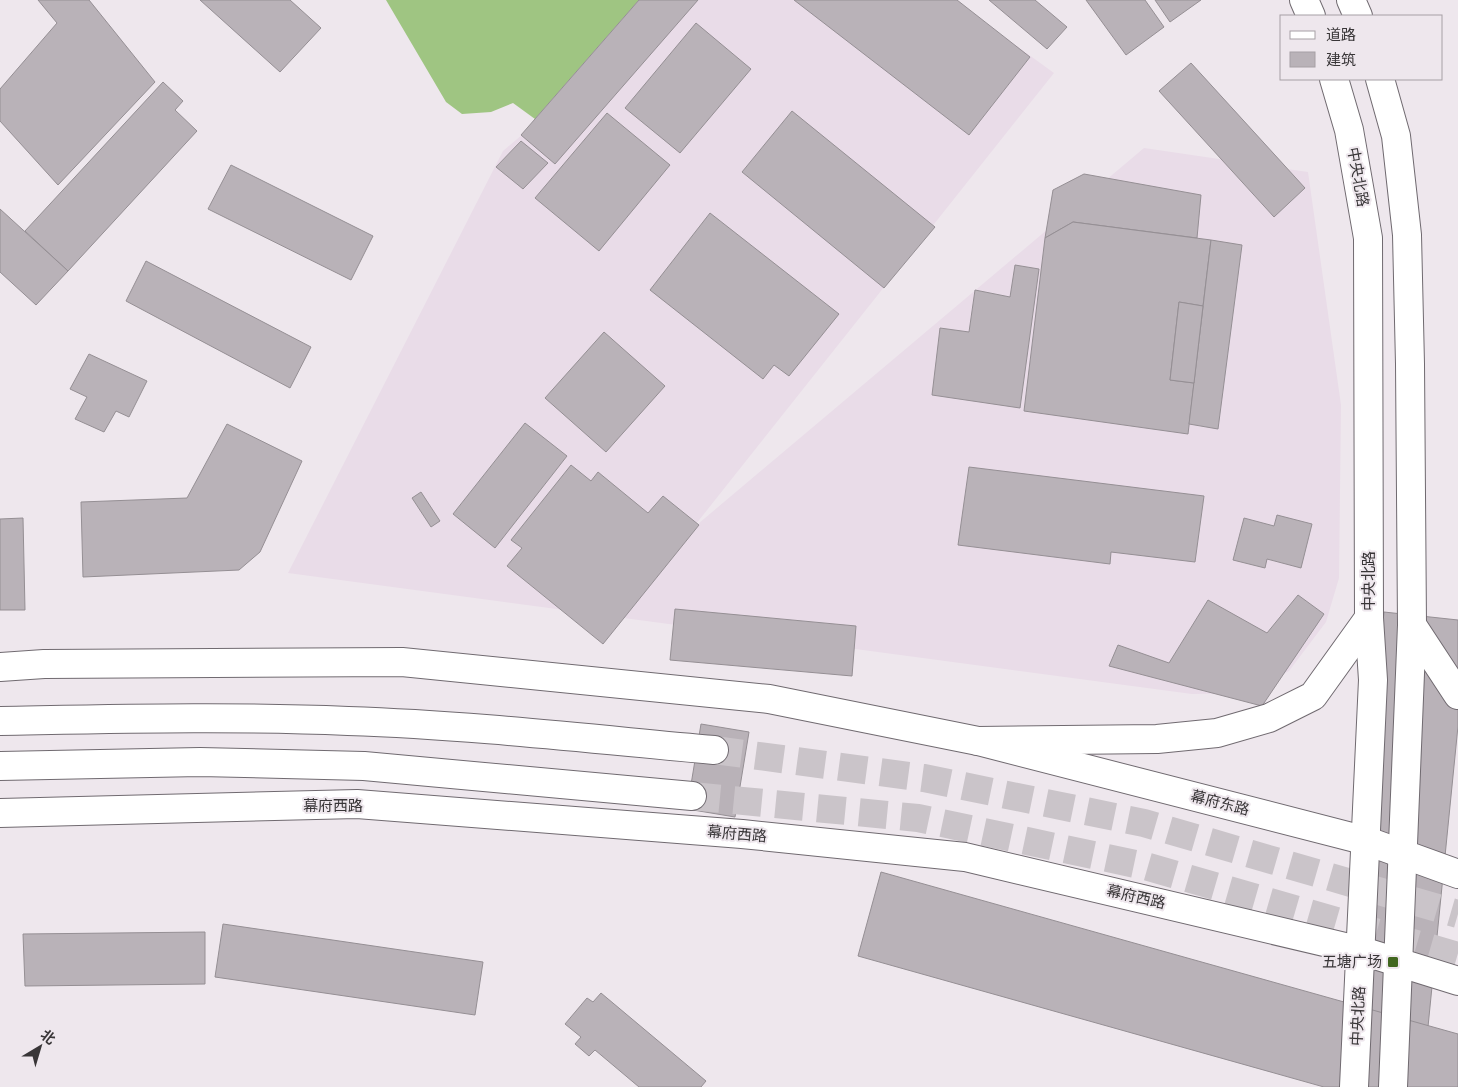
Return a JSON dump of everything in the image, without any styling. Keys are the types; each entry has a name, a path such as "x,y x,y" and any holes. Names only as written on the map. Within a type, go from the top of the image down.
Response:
{"main road":[{"path":"1304,0 1311,15"},
{"path":"1351,0 1358,15"},
{"name":"中央北路","path":"1334,80 1350,130 1368,238 1369,618 1373,680 1362,951 1354,1087"},
{"path":"1380,80 1396,136 1407,235 1412,625 1401,853 1393,1087"},
{"path":"0,667 44,664 402,662 769,699 978,741 1157,739 1217,733 1269,718 1312,696 1369,618"},
{"path":"1412,625 1458,695"},
{"path":"0,721 195,718 349,720 532,733 714,750"},
{"name":"幕府东路","path":"978,741 1367,841 1458,874"},
{"path":"0,766 200,762 364,766 692,796"},
{"name":"幕府西路","path":"0,813 357,804 742,834 965,857 1362,951 1458,981"}],"shaded area":[{"path":"636,0 953,0 1054,73 692,529 1144,148 1308,172 1341,405 1339,578 1326,622 1289,671 1247,693 1192,694 288,573 503,151 557,105"}],"green space":[{"path":"386,0 639,0 535,119 513,103 491,112 462,114 446,102"}],"building":[{"path":"38,0 89,0 155,82 58,185 0,121 0,89 57,23"},
{"path":"200,0 290,0 321,28 280,72"},
{"path":"639,0 698,0 555,164 521,135"},
{"path":"794,0 957,0 1030,57 969,135"},
{"path":"989,0 1035,0 1067,27 1047,49"},
{"path":"1086,0 1145,0 1164,27 1126,55"},
{"path":"1155,0 1201,0 1170,22"},
{"path":"696,23 751,69 680,153 625,108"},
{"path":"1191,63 1305,188 1274,217 1159,91"},
{"path":"163,82 183,101 175,110 197,131 68,271 25,231"},
{"path":"792,111 935,227 884,288 742,172"},
{"path":"607,113 670,165 599,251 535,198"},
{"path":"521,141 548,163 523,189 496,167"},
{"path":"231,165 373,236 351,280 208,209"},
{"path":"1084,174 1201,195 1197,238 1073,222 1045,238 1053,190"},
{"path":"0,209 68,271 36,305 0,272"},
{"path":"710,213 839,314 789,376 774,365 763,379 650,290"},
{"path":"1073,222 1211,240 1203,306 1179,302 1170,380 1194,383 1188,434 1024,411 1045,238"},
{"path":"1211,240 1242,245 1218,429 1189,424"},
{"path":"146,261 311,347 290,388 126,301"},
{"path":"1015,265 1039,269 1020,408 932,395 940,328 969,332 975,290 1010,297"},
{"path":"1179,302 1203,306 1194,383 1170,380"},
{"path":"604,332 665,386 606,452 545,398"},
{"path":"89,354 147,381 129,417 116,411 104,432 75,419 87,397 70,389"},
{"path":"525,423 567,456 495,548 453,514"},
{"path":"227,424 302,461 260,552 239,570 83,577 81,502 187,498"},
{"path":"571,465 591,481 598,472 648,513 663,496 699,525 603,644 507,566 522,548 511,540"},
{"path":"969,467 1204,496 1195,562 1111,552 1110,564 958,545"},
{"path":"421,492 440,521 431,527 412,498"},
{"path":"1277,515 1312,524 1301,568 1267,559 1265,568 1233,560 1244,518 1274,526"},
{"path":"23,518 25,610 0,610 0,519"},
{"path":"1298,595 1324,614 1262,706 1109,666 1118,645 1169,663 1208,600 1267,633"},
{"path":"675,609 856,626 852,676 670,660"},
{"path":"1384,612 1458,620 1458,726 1422,1087 1337,1087"},
{"path":"701,724 749,732 735,817 687,809"},
{"path":"881,872 1458,1034 1458,1087 1324,1087 858,956"},
{"path":"223,924 483,962 475,1015 215,977"},
{"path":"205,932 205,984 25,986 23,934"},
{"path":"601,993 706,1081 701,1087 639,1087 595,1050 589,1056 575,1044 581,1037 565,1024 587,998 593,1002"}],"tunnel":[{"path":"714,750 924,778 1144,823 1458,914"},
{"path":"692,796 918,818 1145,866 1458,956"}],"place":[{"name":"五塘广场","path":"1393,962"}]}
